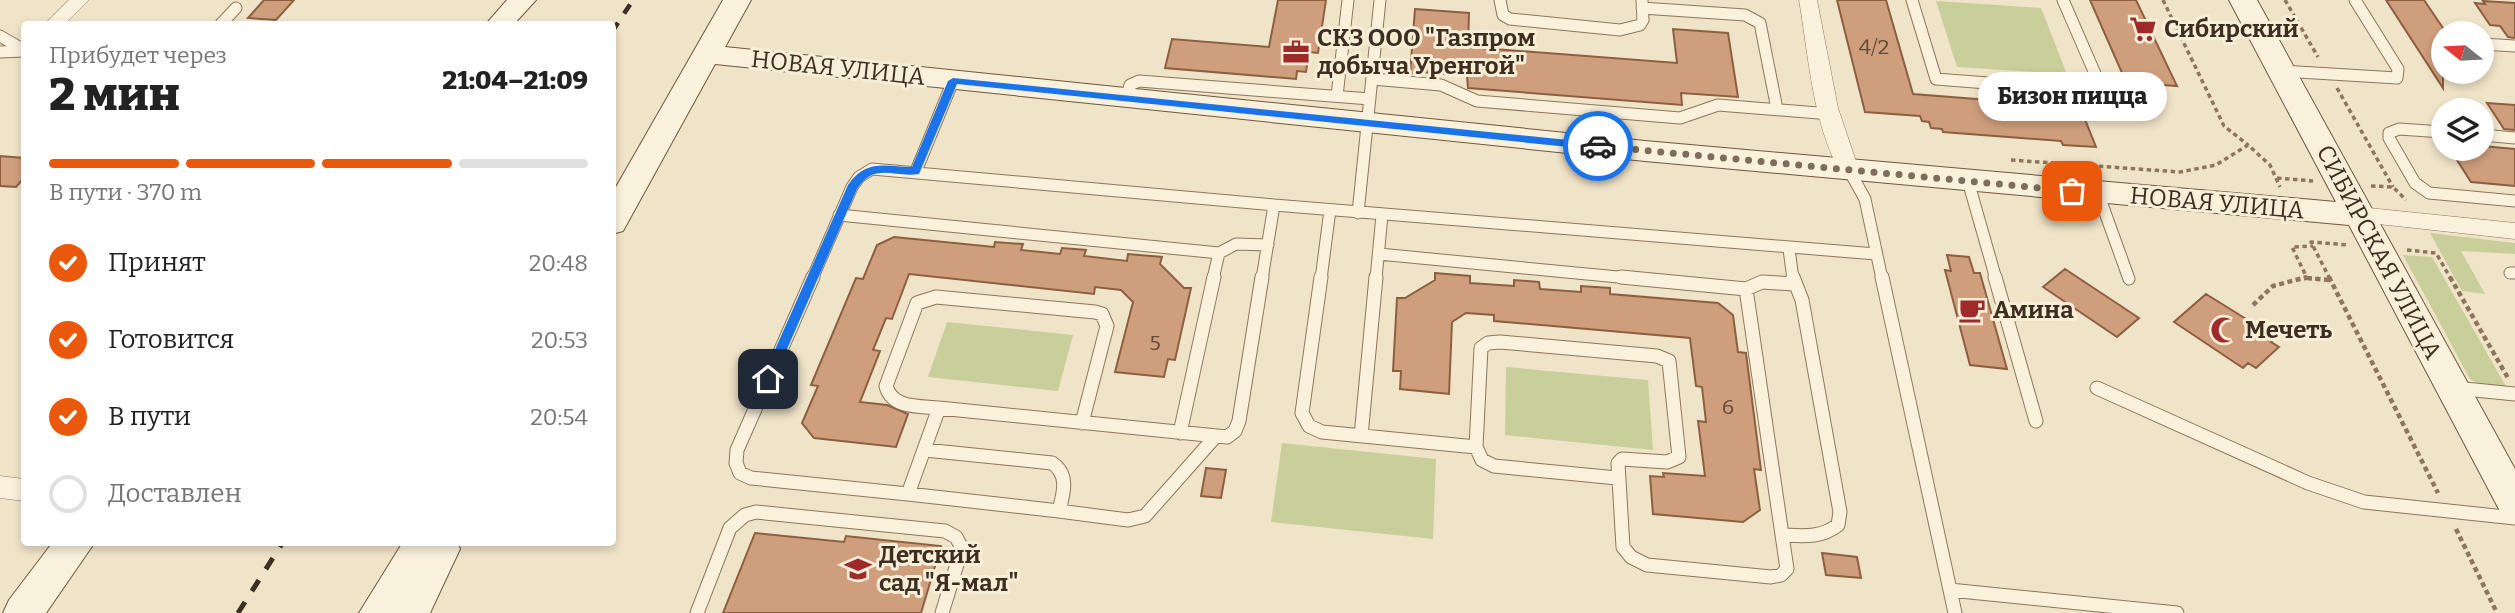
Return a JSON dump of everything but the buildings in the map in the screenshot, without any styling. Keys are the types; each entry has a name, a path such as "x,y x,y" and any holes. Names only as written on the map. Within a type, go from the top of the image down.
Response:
{"main road":[{"path":"502,21 522,0"},
{"path":"616,216 737,0"},
{"name":"СИБИРСКАЯ УЛИЦА","path":"2243,0 2515,504"},
{"name":"НОВАЯ УЛИЦА","path":"708,54 1126,99 1369,111 1849,170 2359,215"},
{"path":"23,613 73,546"},
{"path":"379,613 421,546"},
{"path":"410,613 443,546"}],"street":[{"path":"57,21 80,0"},
{"path":"1808,0 1831,114 1840,151 1849,170"},
{"name":"НОВАЯ УЛИЦА","path":"2359,215 2515,231"},
{"path":"0,487 21,490"}],"lane":[{"path":"1337,96 1348,0"},
{"path":"1358,213 1380,0"},
{"path":"1500,0 1503,15 1518,22 1620,30 1640,25 1643,20 1642,4 1757,19 1777,110"},
{"path":"1912,0 1936,79 2103,92 2063,0"},
{"path":"2282,71 2397,78 2399,74 2355,0"},
{"path":"224,21 236,8"},
{"path":"0,36 21,48"},
{"path":"2494,45 2515,46"},
{"path":"0,52 21,50"},
{"path":"1372,79 1441,85 1477,101 1681,118 1718,105 1831,114"},
{"path":"1126,99 1130,85 1139,80 1337,96 1369,111"},
{"path":"916,171 953,81"},
{"path":"2431,131 2399,129 2389,133 2389,138 2415,183 2438,195 2515,201"},
{"path":"2494,136 2515,138"},
{"path":"1215,437 1152,512 1128,520 751,478 740,473 736,463 737,450 839,215 859,177 872,169 1358,213 1876,254"},
{"path":"1849,170 1865,199 1955,613"},
{"path":"1968,181 2036,421"},
{"path":"2098,193 2129,279"},
{"path":"1082,423 1107,326 1102,314 936,297 917,303 886,386 886,393 901,404 1215,437 1227,437 1236,430 1239,421 1274,205"},
{"path":"1330,210 1302,413 1304,421 1311,429 1476,447"},
{"path":"839,215 1219,253 1236,244 1268,245"},
{"path":"1361,436 1382,215"},
{"path":"1784,535 1818,537 1829,533 1838,525 1840,512 1802,300 1794,284 1789,249"},
{"path":"1181,433 1219,253"},
{"path":"1379,254 1746,289"},
{"path":"1746,289 1758,282 1794,284"},
{"path":"1617,478 1494,467 1484,463 1478,456 1476,447 1481,348 1488,343 1500,342 1663,357 1670,366 1679,457 1667,462 1622,459 1617,468 1617,478 1621,542 1625,552 1635,561 1647,565 1771,577 1781,575 1787,569 1746,289"},
{"path":"2097,388 2308,484 2341,495 2364,502 2515,518"},
{"path":"2451,388 2515,394"},
{"path":"908,494 939,408"},
{"path":"925,450 1052,463 1058,467 1065,483 1059,511"},
{"path":"697,613 730,528 744,515 756,512 945,530 953,534 960,540 962,548 942,613"},
{"path":"1950,590 2177,613"}],"path":[{"path":"2163,0 2224,126 2270,165 2290,209"},
{"path":"2285,0 2393,187"},
{"path":"1999,159 2180,172 2206,170 2226,162 2248,145"},
{"path":"2307,278 2292,247 2313,246"},
{"path":"2253,304 2273,286 2307,278 2330,280"}],"green space":[{"path":"1936,1 2041,8 2067,74 1957,67"},
{"path":"2430,233 2515,243 2515,254 2461,251 2485,294 2462,291"},
{"path":"2403,255 2432,257 2508,390 2482,386 2470,379"},
{"path":"947,322 1073,335 1058,391 928,377"},
{"path":"1506,367 1648,380 1653,450 1505,435"},
{"path":"1282,443 1436,459 1433,539 1271,522"}],"railway":[{"path":"616,26 633,0"},
{"path":"238,613 280,546"}],"way so far":[{"path":"1598,146 2072,191"}],"place":[{"name":"Сибирский","path":"2143,29"},
{"name":"СКЗ ООО \"Газпром добыча Уренгой\"","path":"1296,52"},
{"name":"Бизон пицца","path":"2072,191"},
{"name":"Амина","path":"1972,310"},
{"name":"Мечеть","path":"2224,330"},
{"name":"Детский сад \"Я-мал\"","path":"858,569"}],"route":[{"path":"768,379 852,187 859,177 872,169 916,171 953,81 1598,146"}]}
